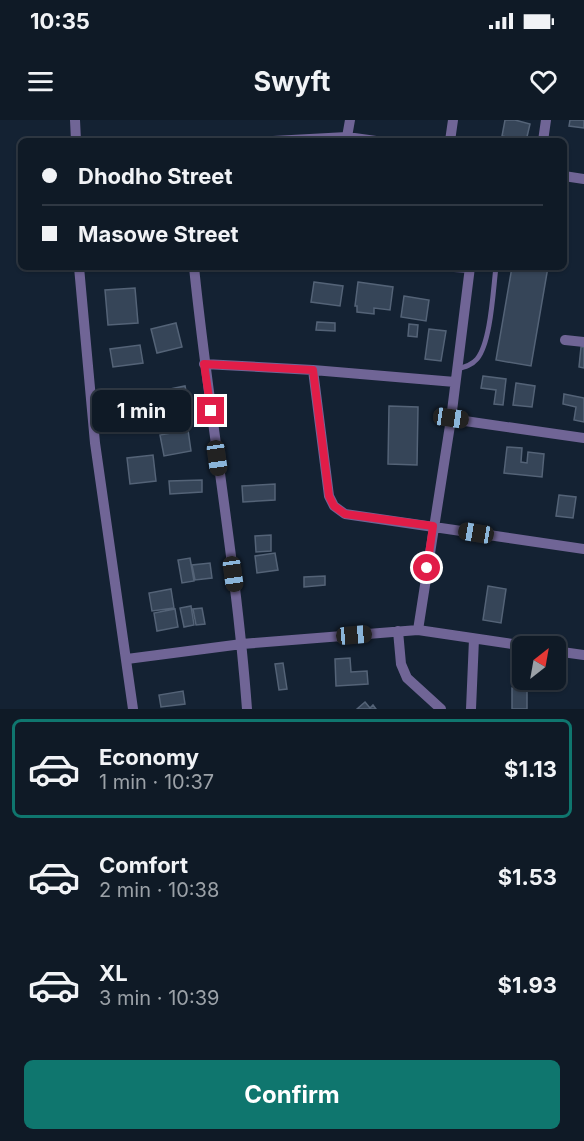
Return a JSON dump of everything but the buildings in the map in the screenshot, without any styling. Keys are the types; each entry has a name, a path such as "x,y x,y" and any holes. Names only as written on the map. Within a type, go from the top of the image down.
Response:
{"street":[{"path":"75,120 76,138"},
{"path":"347,137 350,120"},
{"path":"450,138 453,120"},
{"path":"543,138 546,120"},
{"path":"328,138 354,138"},
{"path":"567,176 584,179"},
{"path":"79,270 95,443 110,558 134,709"},
{"path":"194,270 204,364 242,644 247,709"},
{"path":"418,630 451,418 470,270"},
{"path":"565,340 584,342"},
{"path":"204,364 313,370 455,382"},
{"path":"313,370 329,496 334,506 345,514 584,549"},
{"path":"451,418 584,438"},
{"path":"127,659 242,644 418,630 512,644"},
{"path":"398,631 401,664 407,678 441,709"},
{"path":"471,709 474,639"},
{"path":"566,653 584,655"}],"lane":[{"path":"457,369 470,365 486,346 496,270"}],"route":[{"path":"211,411 204,364 313,370 329,496 334,506 345,514 433,526 427,568"}]}
